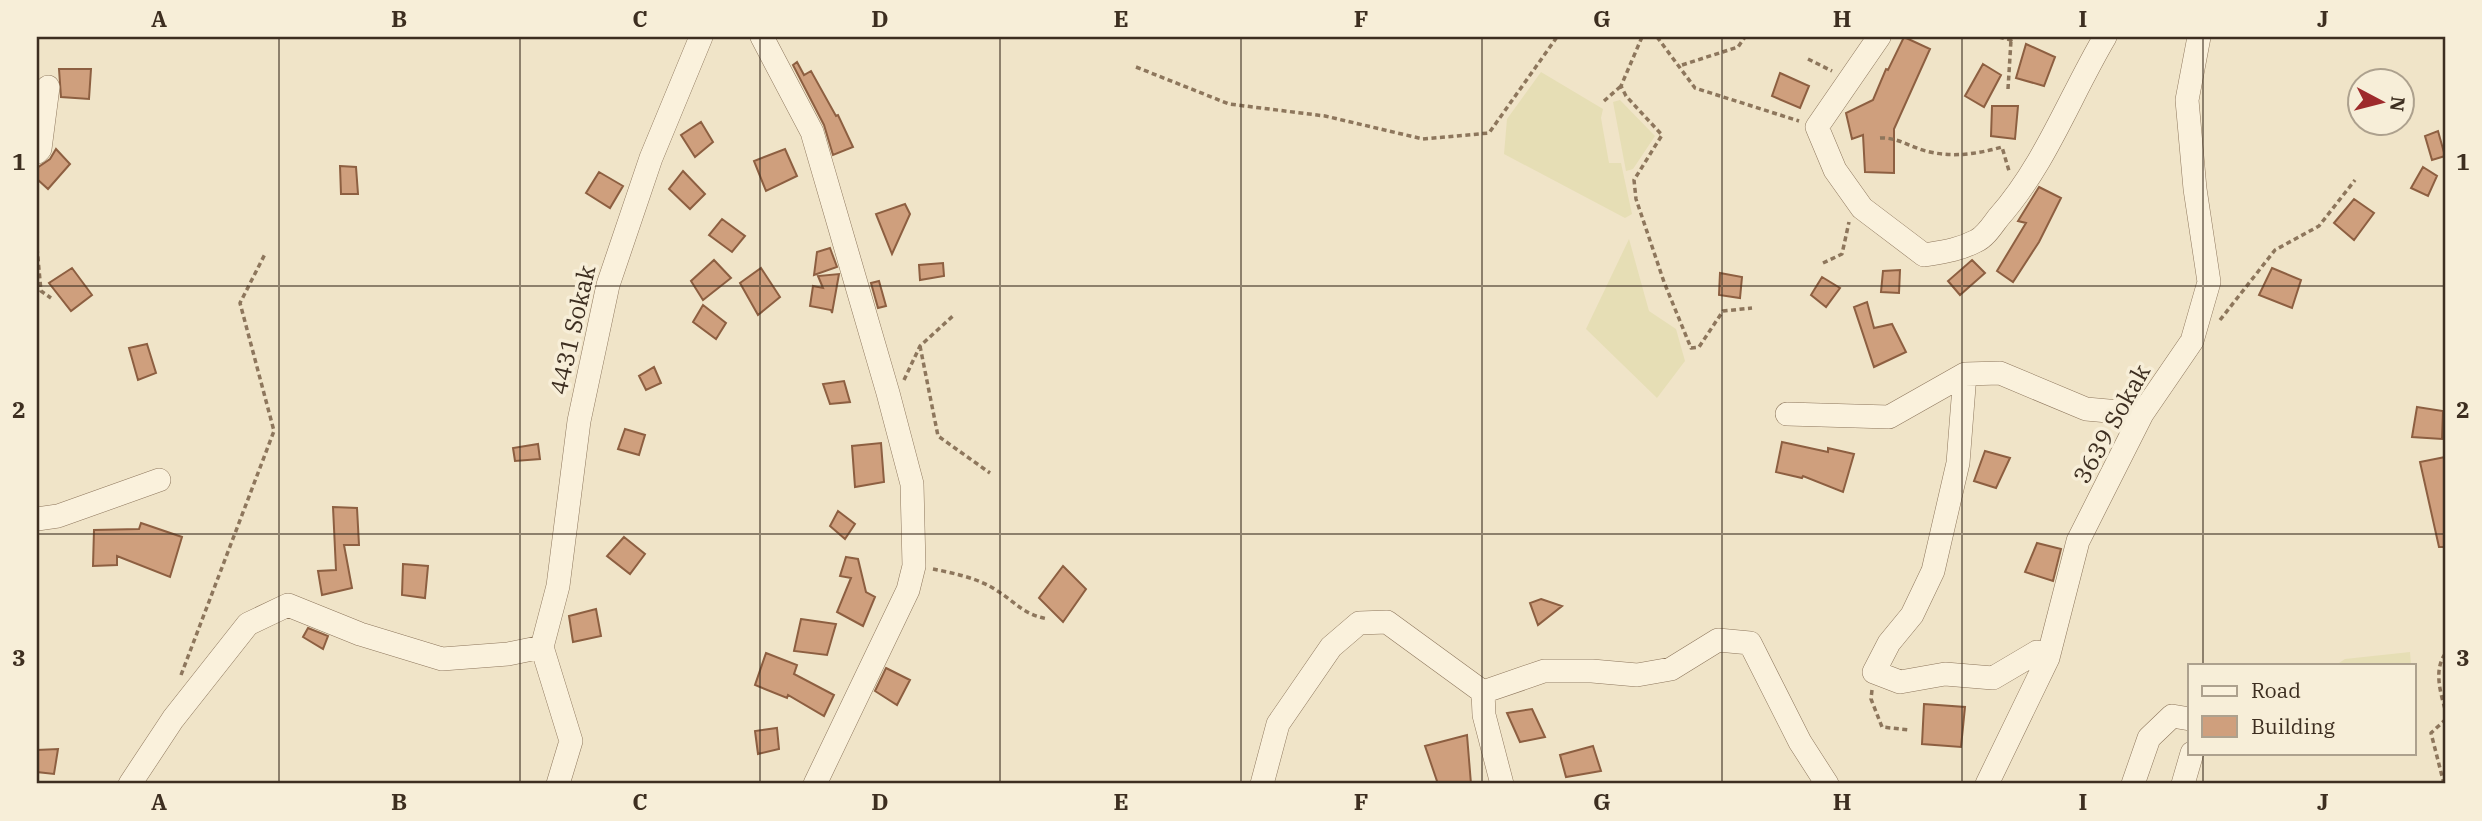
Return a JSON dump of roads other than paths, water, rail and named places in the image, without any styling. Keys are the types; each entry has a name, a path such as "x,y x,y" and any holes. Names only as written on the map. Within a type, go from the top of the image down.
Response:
{"street":[{"name":"4431 Sokak","path":"542,647 558,586 579,421 608,285 651,158 701,37"},
{"path":"762,37 812,132 912,484 914,566 908,590 815,784"},
{"path":"1880,37 1816,127 1835,170 1862,208 1924,255 1954,251 1979,240 2018,196 2038,166 2086,69 2105,37"},
{"name":"3639 Sokak","path":"1987,784 2048,658 2078,541 2142,414 2192,341 2209,282 2195,189 2187,100 2199,37"},
{"path":"37,152 40,149 48,86"},
{"path":"1787,414 1889,417 1965,374 2000,373 2086,409 2142,414"},
{"path":"1965,374 1958,463 1933,571 1912,615 1889,643 1874,672 1900,682 1945,674 1993,678 2037,652 2048,658"},
{"path":"37,519 58,516 159,481"},
{"path":"130,784 173,719 247,624 288,605 360,634 442,659 508,654 542,647 571,741 558,784"},
{"path":"1262,784 1278,724 1331,647 1359,623 1387,622 1483,692"},
{"path":"1483,692 1544,671 1637,675 1671,669 1718,640 1750,643 1800,742 1827,784"},
{"path":"1483,692 1484,715 1502,784"},
{"path":"2133,784 2149,738 2172,716 2188,719"},
{"path":"2183,784 2192,754"}]}
